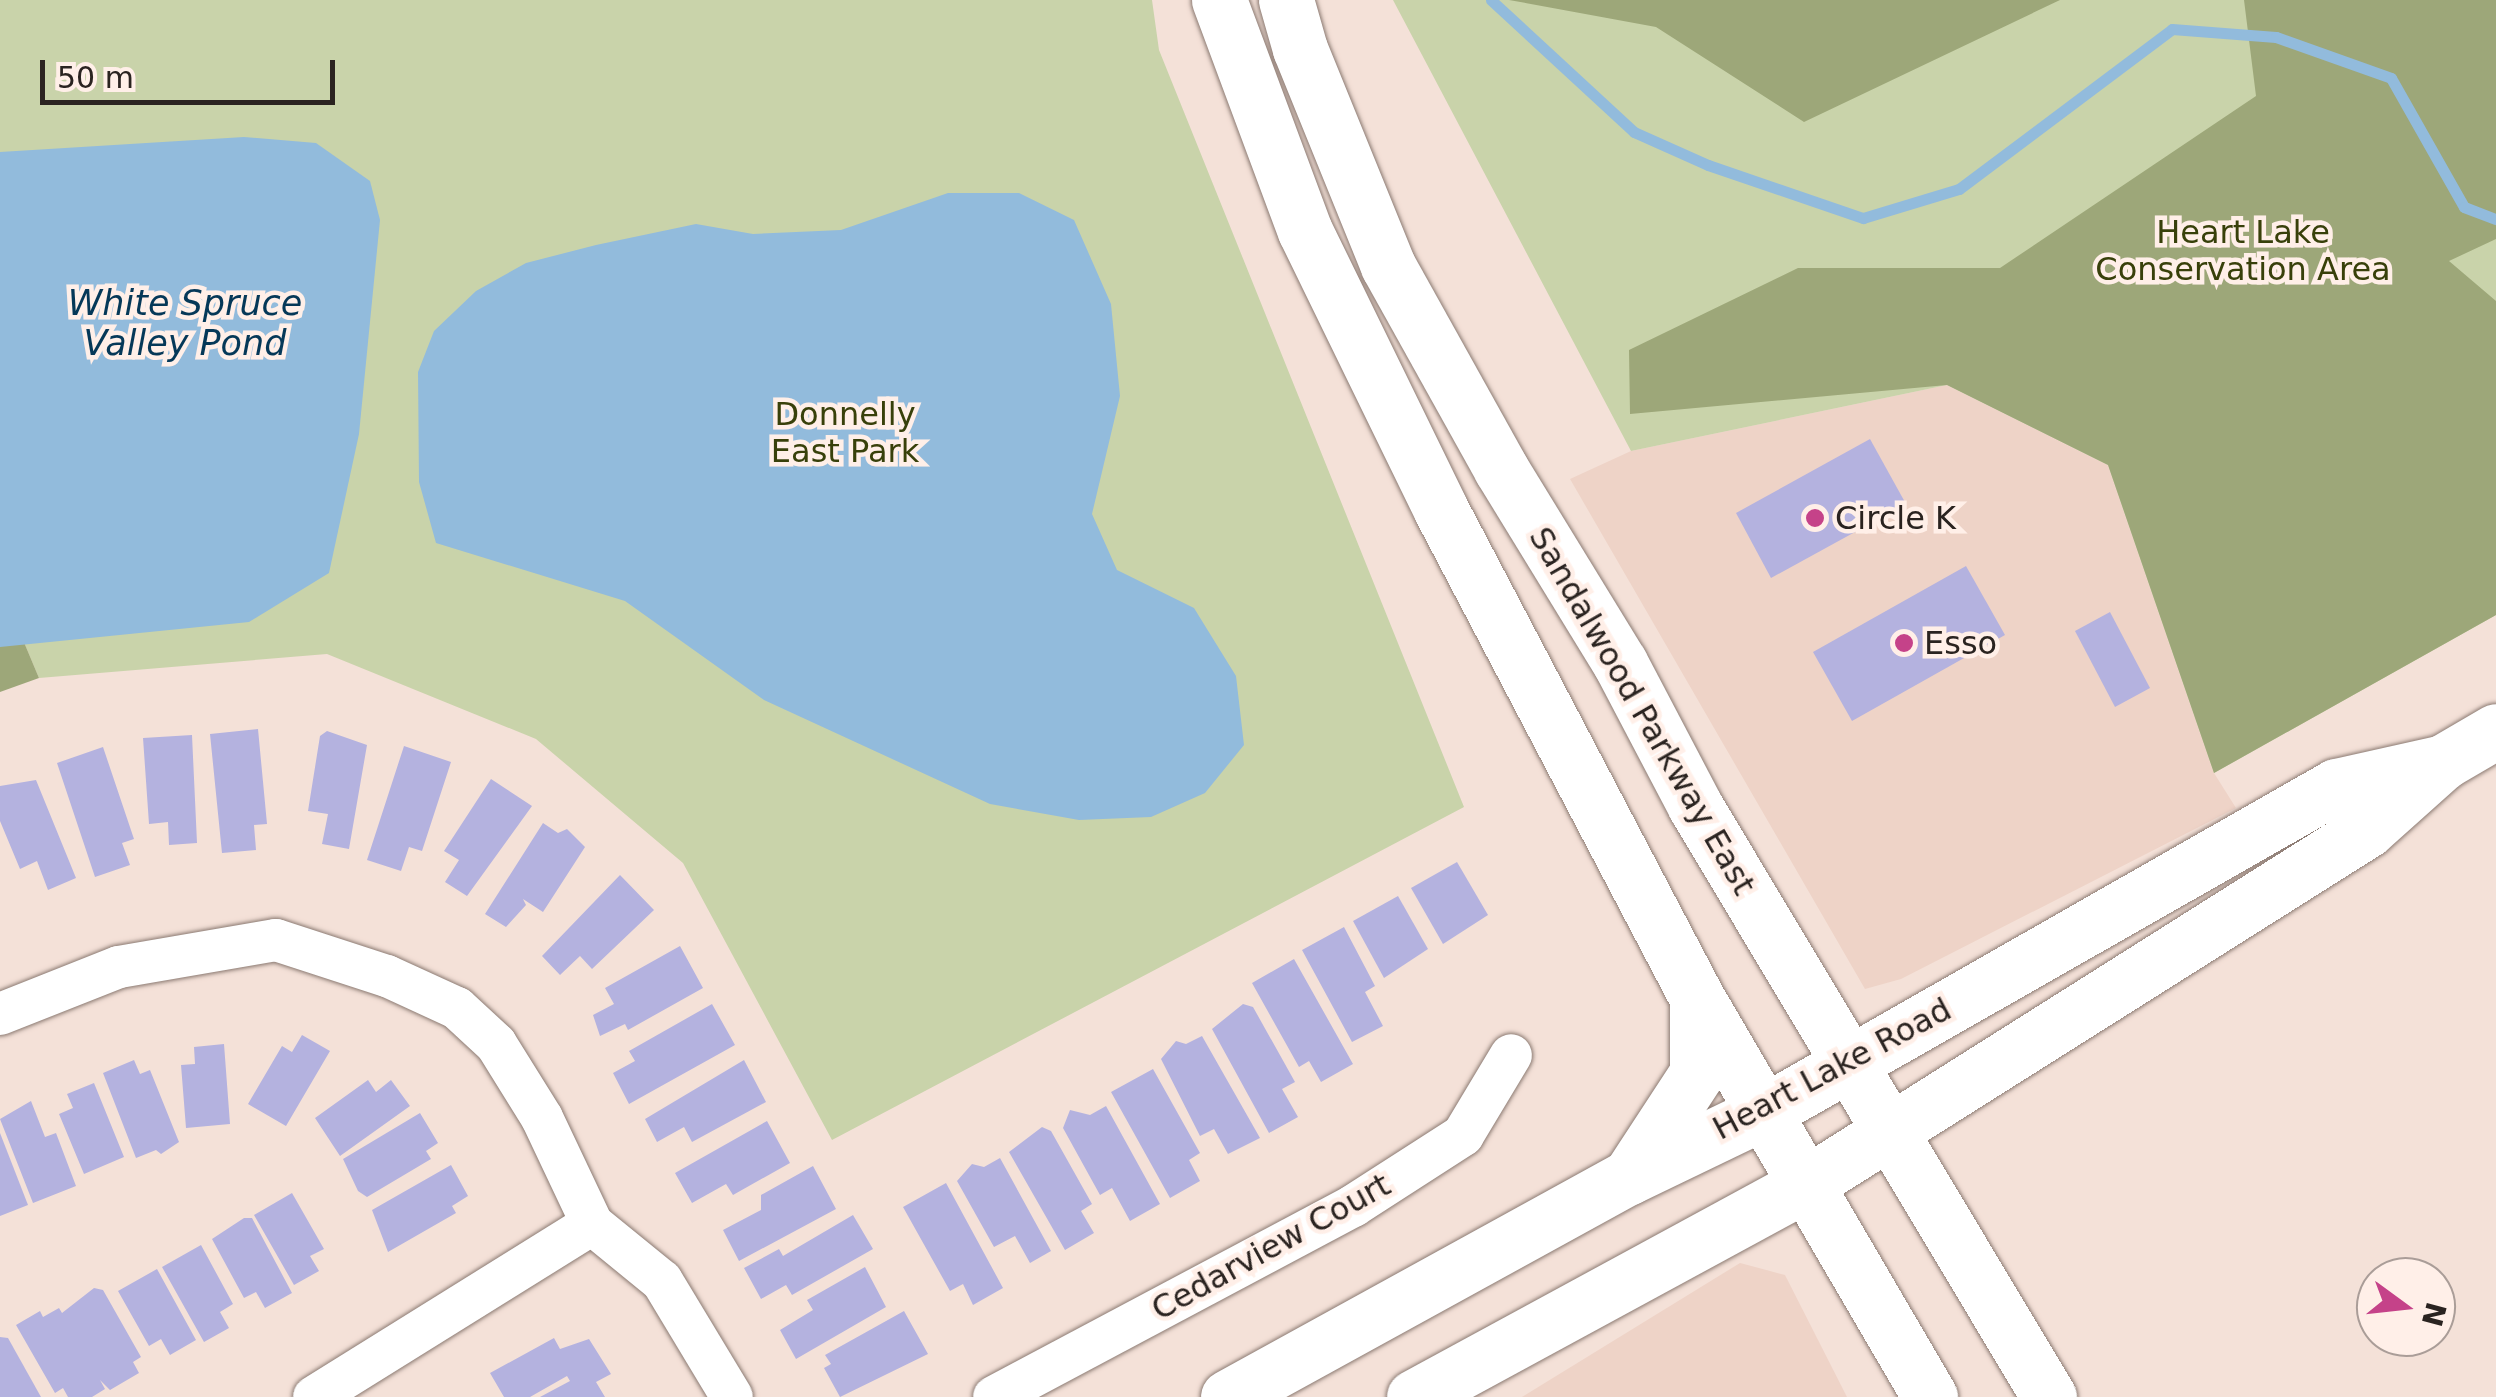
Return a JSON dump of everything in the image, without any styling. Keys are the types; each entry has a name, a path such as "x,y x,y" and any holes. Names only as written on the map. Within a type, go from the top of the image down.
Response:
{"main road":[{"path":"1218,0 1305,232 1510,643 1698,998 1930,1397"},
{"name":"Sandalwood Parkway East","path":"1286,0 1300,49 1388,266 1501,470 1620,663 1695,806 2048,1397"},
{"path":"1510,643 1620,663"},
{"name":"Heart Lake Road","path":"1414,1397 1806,1184 1888,1128 2366,830 2443,762 2496,731"},
{"name":"Heart Lake Road","path":"1228,1397 1629,1177 1764,1112 1849,1060 2336,786 2443,762"},
{"path":"1629,1177 1697,1073 1698,998"}],"street":[{"path":"0,1014 119,967 276,940 315,949 457,1008 496,1044 542,1118 592,1224 662,1281 732,1397"},
{"name":"Cedarview Court","path":"994,1397 1353,1206 1463,1135 1511,1055"},
{"path":"314,1397 592,1224"}],"shaded area":[{"path":"1947,385 2108,465 2214,773 2236,808 1901,979 1865,989 1570,479 1631,451"},
{"path":"1740,1263 1785,1275 1847,1397 1522,1397"}],"green space":[{"name":"Donnelly East Park","path":"0,0 1152,0 1159,50 1464,807 832,1140 683,863 536,739 327,654 39,678 13,616 0,620"},
{"name":"Heart Lake Conservation Area","path":"1393,0 2496,0 2496,615 2214,773 2108,465 1947,385 1631,451"},
{"path":"1509,0 2060,0 1804,122 1656,27"},
{"path":"2244,0 2496,0 2496,239 2449,261 2496,301 2496,615 2214,773 2108,465 1947,385 1630,414 1629,350 1798,268 2000,268 2256,96"},
{"path":"13,616 39,678 0,692 0,620"}],"water":[{"name":"White Spruce Valley Pond","path":"244,137 316,143 370,181 380,220 359,434 329,573 249,622 0,647 0,152"},
{"path":"948,193 1019,193 1074,220 1111,304 1120,396 1092,514 1117,570 1194,608 1236,676 1244,745 1205,793 1151,817 1079,820 990,804 764,700 625,601 436,543 419,482 418,372 434,331 476,291 526,263 696,224 753,234 841,230"}],"building":[{"path":"1870,439 1906,504 1771,578 1736,513"},
{"path":"1966,566 2005,635 1852,721 1813,652"},
{"path":"2110,612 2150,688 2115,707 2075,631"},
{"path":"258,729 267,824 254,825 256,850 222,853 210,734"},
{"path":"327,731 367,745 349,849 322,844 328,814 308,811 320,736"},
{"path":"192,735 197,843 169,845 168,822 149,824 143,738"},
{"path":"404,746 451,762 422,851 409,847 401,871 367,860"},
{"path":"103,747 134,839 122,843 130,865 95,877 57,763"},
{"path":"491,779 532,806 467,896 445,882 459,860 444,851"},
{"path":"36,780 76,878 48,890 37,861 20,869 0,821 0,786"},
{"path":"543,823 558,833 567,829 585,847 543,912 523,899 526,905 506,927 485,914"},
{"path":"1457,862 1488,915 1443,944 1411,888"},
{"path":"620,875 654,910 592,969 580,956 560,975 542,956"},
{"path":"1398,896 1428,949 1384,978 1353,921"},
{"path":"1344,927 1375,986 1365,992 1383,1026 1352,1042 1302,950"},
{"path":"680,946 703,988 628,1030 625,1024 600,1036 593,1015 614,1004 605,988"},
{"path":"1294,959 1353,1064 1321,1082 1309,1061 1299,1067 1252,983"},
{"path":"712,1004 735,1045 629,1104 613,1073 635,1061 629,1051"},
{"path":"1243,1004 1253,1007 1295,1082 1282,1089 1298,1117 1269,1133 1212,1029"},
{"path":"302,1035 330,1051 286,1126 248,1104 282,1046 292,1052"},
{"path":"1202,1036 1260,1138 1228,1154 1214,1129 1200,1136 1161,1059 1176,1041 1186,1044"},
{"path":"224,1044 230,1124 186,1128 181,1065 195,1064 194,1047"},
{"path":"134,1060 140,1074 150,1070 179,1142 161,1154 156,1150 136,1158 103,1073"},
{"path":"744,1060 766,1102 692,1142 684,1127 657,1142 645,1119"},
{"path":"1153,1069 1200,1153 1189,1160 1200,1181 1170,1198 1111,1092"},
{"path":"368,1080 376,1092 391,1080 410,1106 340,1156 315,1118"},
{"path":"94,1083 124,1157 84,1174 59,1114 73,1108 67,1094"},
{"path":"31,1101 45,1137 56,1133 76,1186 33,1203 0,1119"},
{"path":"1106,1106 1160,1204 1130,1221 1112,1188 1100,1195 1063,1128 1070,1110 1090,1115"},
{"path":"420,1113 438,1143 426,1151 431,1159 367,1197 358,1191 343,1159"},
{"path":"767,1121 790,1163 733,1195 726,1184 692,1203 675,1173"},
{"path":"1042,1127 1051,1131 1092,1204 1081,1211 1094,1233 1065,1250 1009,1152"},
{"path":"0,1133 28,1205 0,1216"},
{"path":"1000,1158 1051,1251 1030,1263 1015,1236 994,1247 957,1181 972,1164 984,1167"},
{"path":"451,1165 468,1196 452,1206 456,1213 388,1252 372,1210"},
{"path":"813,1166 836,1209 739,1261 723,1230 761,1210 761,1195"},
{"path":"946,1183 1003,1288 973,1305 963,1284 950,1291 903,1207"},
{"path":"292,1193 324,1249 310,1256 319,1271 294,1285 254,1215"},
{"path":"853,1215 873,1249 792,1295 786,1285 761,1299 744,1268 779,1249 783,1256"},
{"path":"244,1218 252,1218 292,1293 265,1308 256,1292 244,1298 212,1239"},
{"path":"201,1245 233,1304 220,1312 229,1328 204,1342 162,1267"},
{"path":"865,1267 886,1307 796,1359 780,1330 813,1310 807,1300"},
{"path":"157,1269 196,1340 170,1355 161,1339 149,1346 118,1291"},
{"path":"94,1288 103,1290 141,1357 133,1362 139,1373 110,1390 100,1380 105,1389 92,1397 68,1397 63,1388 55,1393 16,1325 40,1311 43,1317 59,1308 62,1313"},
{"path":"904,1311 928,1354 840,1397 824,1368 831,1364 825,1355"},
{"path":"0,1337 8,1338 41,1397 0,1397"},
{"path":"554,1338 560,1349 589,1339 611,1374 596,1382 605,1397 540,1397 570,1381 567,1376 530,1397 504,1397 490,1373"}],"waterway":[{"path":"1491,0 1634,132 1708,165 1863,218 1959,189 2172,29 2276,37 2391,78 2464,207 2496,219"}],"place":[{"name":"Circle K","path":"1815,518"},
{"name":"Esso","path":"1904,643"}]}
